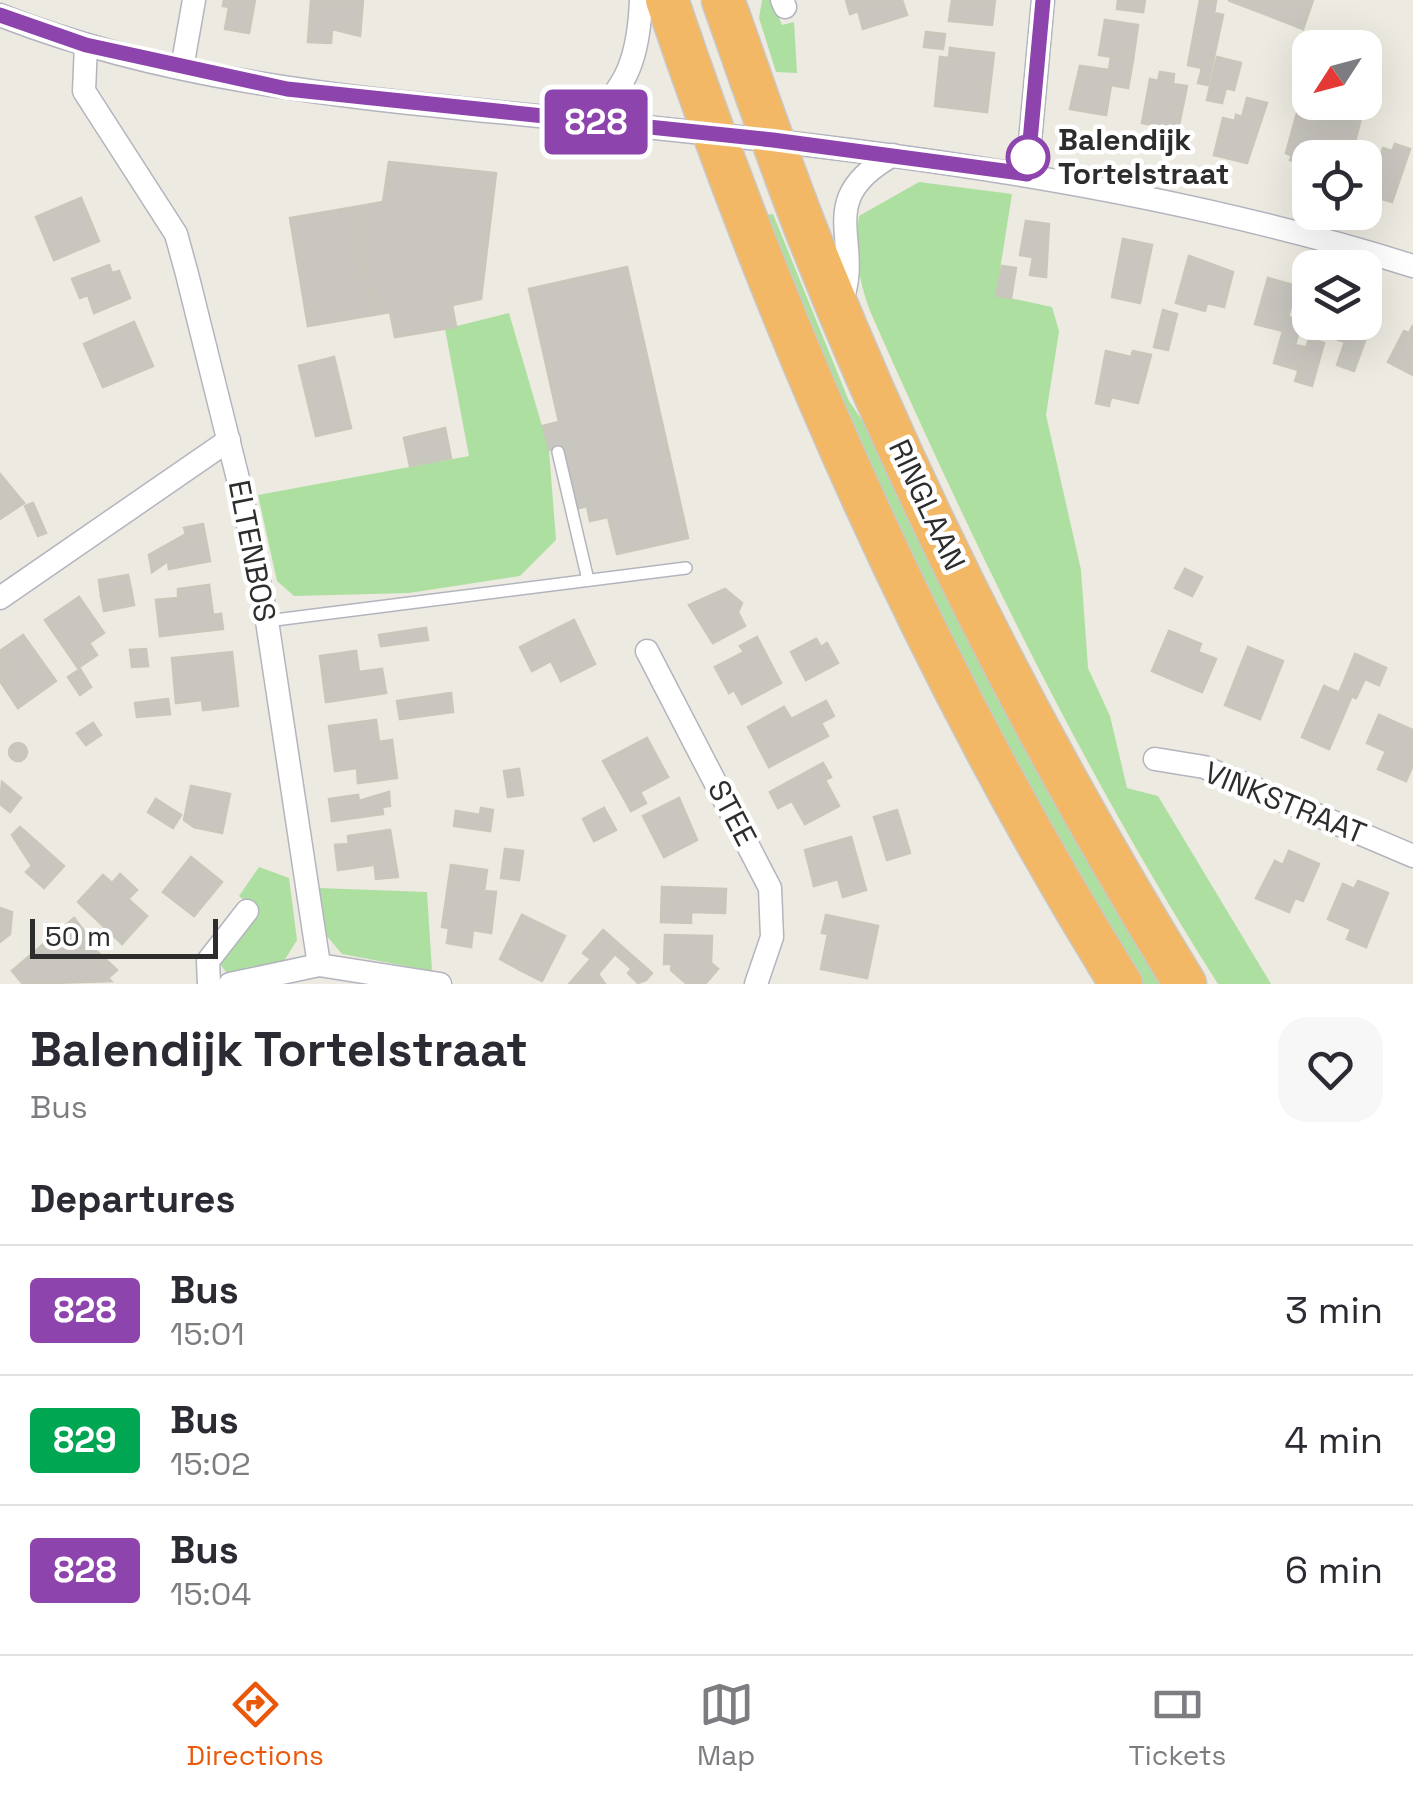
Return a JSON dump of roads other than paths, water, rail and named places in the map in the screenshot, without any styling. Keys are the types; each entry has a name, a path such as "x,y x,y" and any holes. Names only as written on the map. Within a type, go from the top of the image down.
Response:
{"highway":[{"name":"RINGLAAN","path":"667,0 804,365 909,599 1022,814 1121,984"},
{"name":"RINGLAAN","path":"727,2 773,140 839,307 927,506 1029,714 1097,841 1185,984"}],"street":[{"path":"182,68 194,0"},
{"path":"585,120 609,105 622,88 639,38 641,0"},
{"path":"1027,174 1043,0"},
{"path":"0,15 86,45 182,68 330,95 773,140 1027,174 1178,201 1413,266"},
{"name":"ELTENBOS","path":"86,45 84,91 92,110 176,234 229,440 267,621 320,965"},
{"path":"839,307 849,282 844,254 848,199 866,170 893,154"},
{"path":"0,598 229,440"},
{"name":"STEE","path":"648,651 770,888 772,937 756,984"},
{"name":"VINKSTRAAT","path":"1155,759 1204,767 1413,856"},
{"path":"209,984 208,961 246,912"},
{"path":"230,984 320,965 440,984"}],"lane":[{"path":"558,452 588,580"},
{"path":"267,621 686,568"}],"place":[{"name":"Balendijk Tortelstraat","path":"1028,157"}]}
